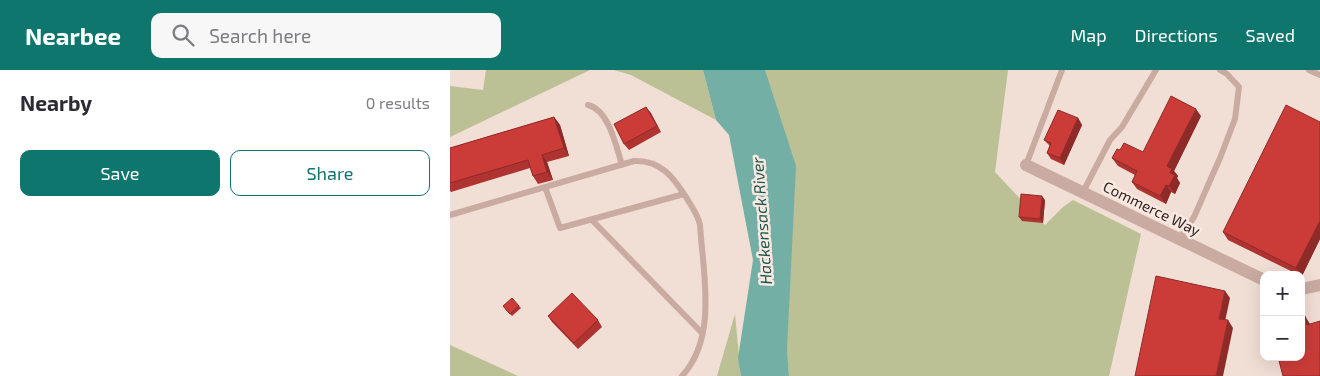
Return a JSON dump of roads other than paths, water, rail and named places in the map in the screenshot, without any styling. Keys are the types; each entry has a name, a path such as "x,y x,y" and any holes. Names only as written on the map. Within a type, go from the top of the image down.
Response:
{"street":[{"name":"Commerce Way","path":"1026,165 1260,278"},
{"path":"1305,289 1320,285"}],"lane":[{"path":"1026,165 1062,70"},
{"path":"1083,192 1110,140 1122,127 1156,70"},
{"path":"1179,238 1194,217 1235,119 1239,87 1227,74 1220,70"},
{"path":"1309,70 1320,75"},
{"path":"588,105 598,109 605,117 622,165"},
{"path":"450,215 622,165 640,161 649,162 661,167 675,179 698,216 700,225 706,300 702,333 697,352 682,376"},
{"path":"545,187 560,228 684,194"},
{"path":"592,220 702,333"}],"water":[{"name":"Hackensack River","path":"703,70 765,70 796,166 787,349 789,376 741,376 738,358 753,260 729,135 716,120"}]}
